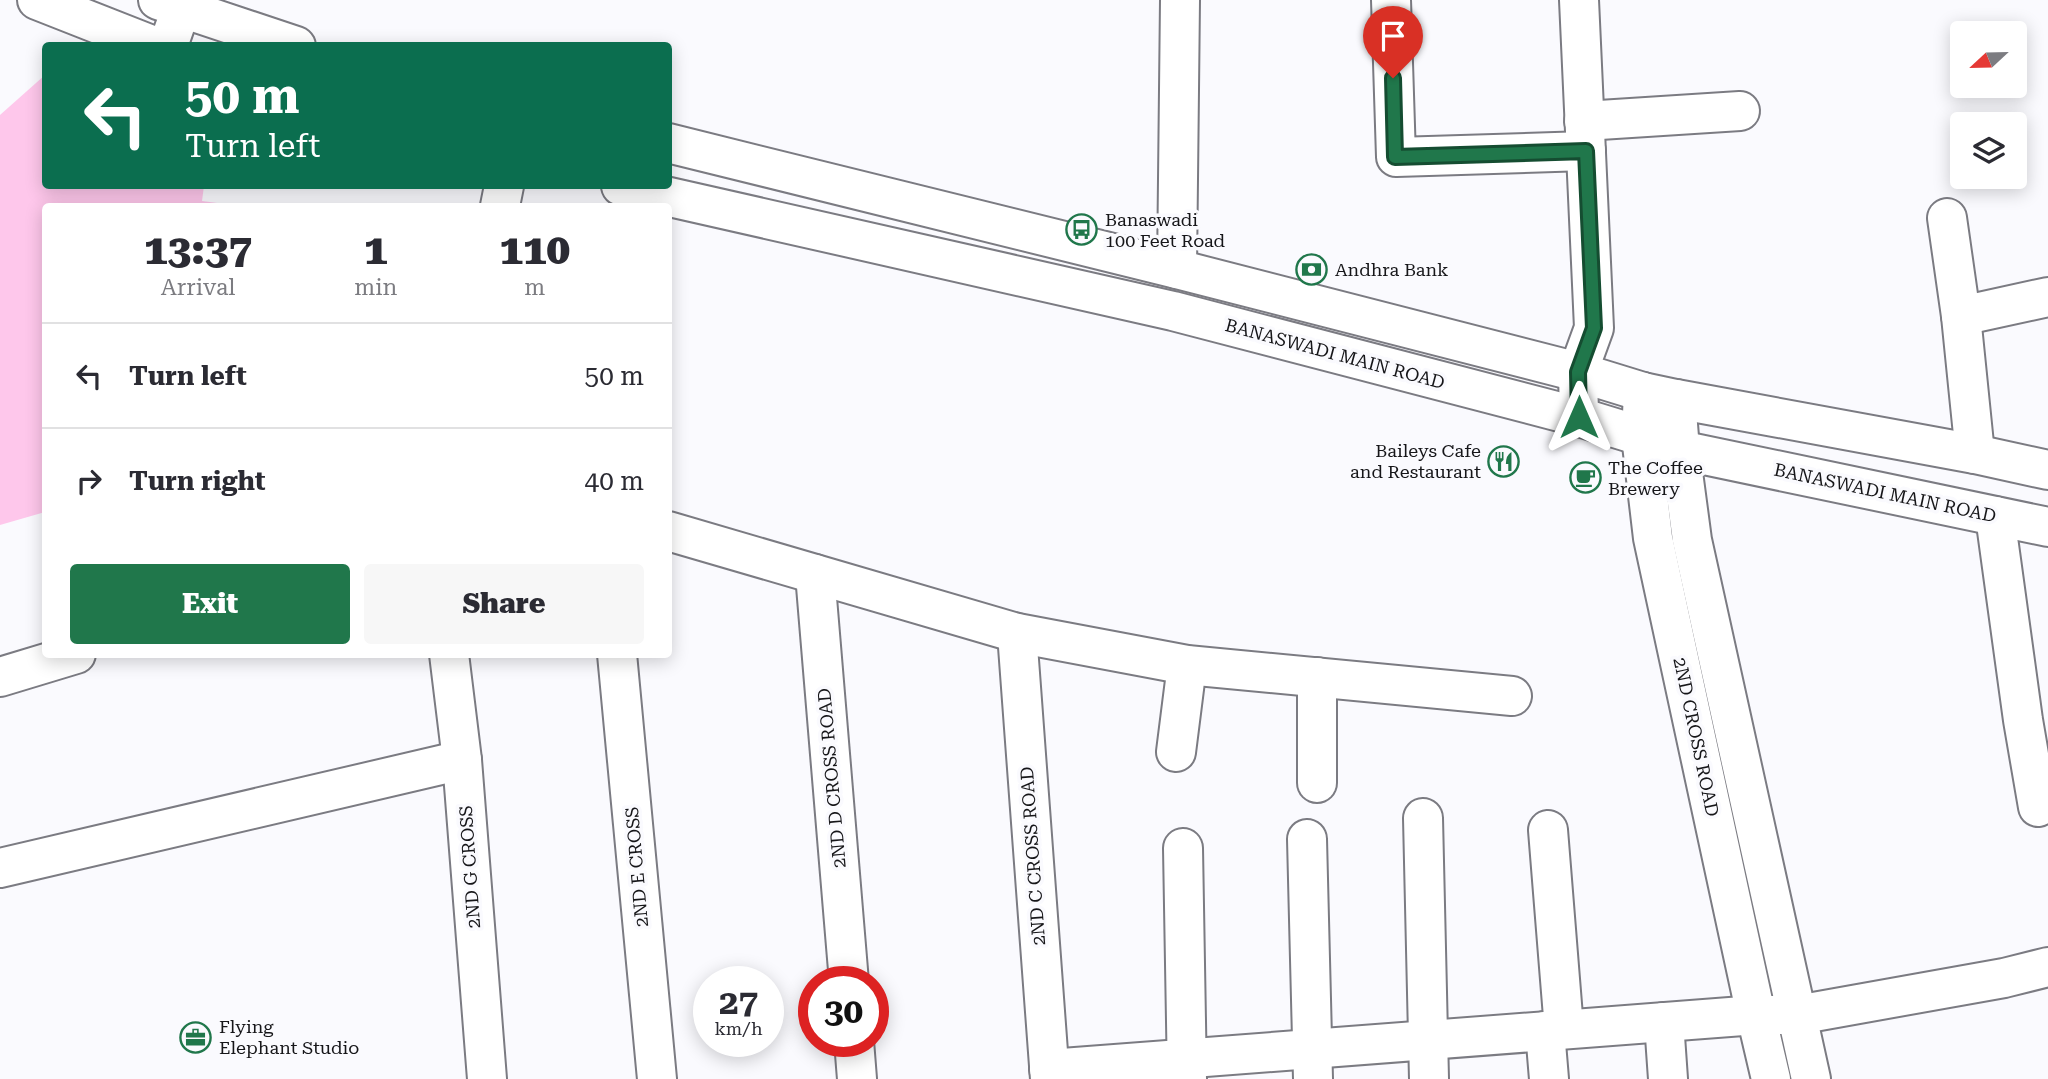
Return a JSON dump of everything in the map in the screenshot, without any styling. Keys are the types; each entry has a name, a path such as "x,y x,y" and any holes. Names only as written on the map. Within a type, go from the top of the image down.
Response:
{"street":[{"path":"37,0 144,42"},
{"path":"1177,269 1180,0"},
{"path":"1391,0 1395,157 1585,136 1740,111"},
{"path":"1579,0 1594,328 1578,372 1579,417"},
{"path":"168,42 172,3 284,42"},
{"path":"672,144 1177,269 1660,395 2048,470"},
{"name":"BANASWADI MAIN ROAD","path":"634,189 1173,311 1579,417 1680,450 2048,527"},
{"path":"1947,218 1961,316 1975,454"},
{"path":"1961,316 2048,297"},
{"path":"1660,395 1680,450 1692,540 1811,1079"},
{"name":"2ND CROSS ROAD","path":"1660,395 1641,436 1654,538 1771,1079"},
{"path":"1995,516 2036,718 2038,807"},
{"path":"672,532 1017,633 1188,665 1512,696"},
{"name":"2ND D CROSS ROAD","path":"815,574 848,966"},
{"name":"2ND C CROSS ROAD","path":"1017,633 1049,1074"},
{"path":"0,677 63,658"},
{"name":"2ND G CROSS","path":"449,658 462,761 486,1079"},
{"name":"2ND E CROSS","path":"617,658 657,1079"},
{"path":"1176,752 1188,665"},
{"path":"1317,677 1317,783"},
{"path":"0,868 462,761"},
{"path":"1423,818 1429,1079"},
{"path":"1548,830 1555,1030 1549,1079"},
{"path":"1307,839 1312,1064"},
{"path":"1183,848 1186,1069"},
{"path":"1049,1074 1312,1064 1428,1039 1756,1015 1797,1015 2004,978 2048,967"},
{"path":"1664,1022 1668,1079"},
{"path":"855,1057 857,1079"}],"shaded area":[{"path":"42,78 42,189 204,189 202,201 217,203 42,203 42,513 0,525 0,115"}],"place":[{"name":"Banaswadi 100 Feet Road","path":"1082,230"},
{"name":"Andhra Bank","path":"1312,270"},
{"name":"Baileys Cafe and Restaurant","path":"1504,461"},
{"name":"The Coffee Brewery","path":"1585,478"},
{"name":"Flying Elephant Studio","path":"196,1037"}],"route":[{"path":"1393,78 1395,157 1586,151 1594,328 1578,372 1579,417"}]}
